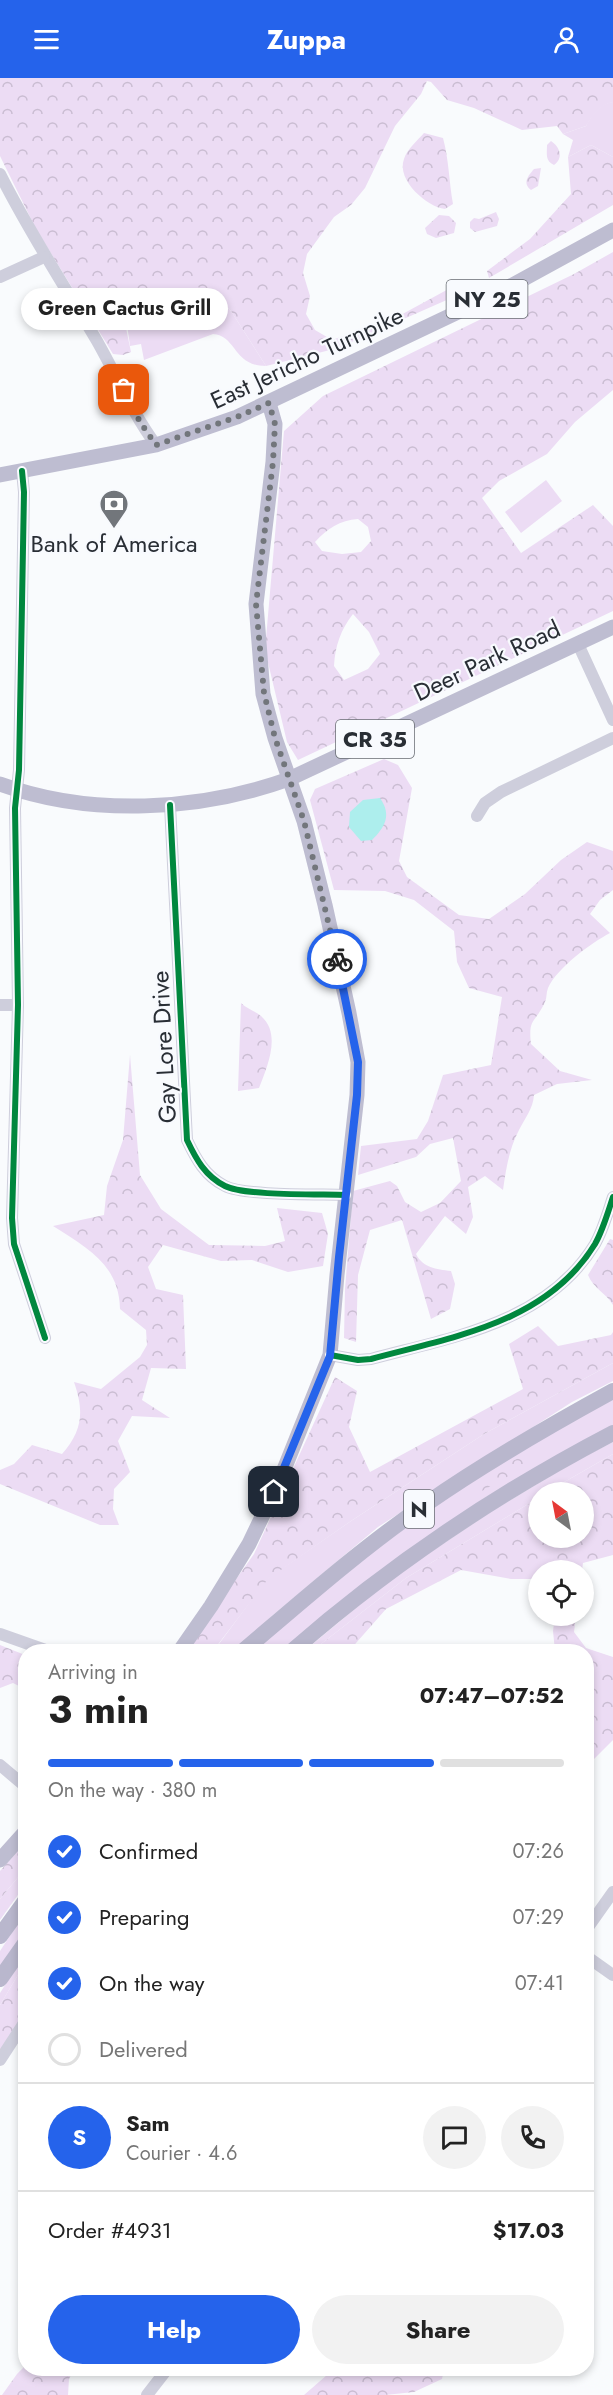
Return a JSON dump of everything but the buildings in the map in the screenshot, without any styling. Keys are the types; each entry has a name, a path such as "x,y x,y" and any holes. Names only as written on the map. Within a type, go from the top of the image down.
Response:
{"highway":[{"name":"N","path":"251,1644 319,1586 424,1505 497,1457 613,1390"},
{"name":"N","path":"300,1644 374,1582 468,1518 552,1465 613,1433"},
{"path":"0,1936 18,1911"},
{"path":"0,1979 18,1953"}],"main road":[{"name":"East Jericho Turnpike","path":"0,475 156,445 227,421 498,293 613,230"},
{"path":"185,1644 232,1575 249,1544 276,1487 330,1356 356,1106 358,1062 349,1013 304,821 268,717 264,693 256,604 272,471 275,424 269,403"},
{"name":"Deer Park Road","path":"0,784 17,790 84,803 170,805 209,801 289,779 613,627"},
{"path":"0,1860 18,1840"}],"street":[{"path":"0,174 44,257 96,340 140,422 156,445"},
{"path":"0,277 44,257"},
{"path":"22,471 24,513 15,808 18,1005 12,1218 14,1244 45,1338"},
{"path":"578,644 613,720"},
{"path":"477,816 485,803 501,792 613,738"},
{"name":"Gay Lore Drive","path":"170,805 187,1140 197,1161 211,1176 227,1187 248,1191 346,1195"},
{"path":"0,1005 18,1005"},
{"path":"330,1356 358,1360 371,1359 483,1328 527,1309 557,1287 580,1265 596,1242 613,1197"},
{"path":"0,1634 28,1644"},
{"path":"0,1765 18,1780"},
{"path":"594,1919 613,1892"},
{"path":"594,1962 613,1975"},
{"path":"0,2060 18,2032"},
{"path":"147,2395 162,2376"}],"green space":[{"path":"0,78 613,78 613,102 601,108 586,126 563,134 557,126 522,130 474,108 447,100 431,82 427,81 421,94 395,126 365,188 351,205 334,217 307,254 303,273 310,296 306,314 315,330 332,340 397,317 454,286 458,289 458,295 338,348 266,366 231,311 225,305 206,300 195,281 169,281 135,303 126,317 131,352 123,355 113,354 36,229 0,156"},
{"path":"613,102 613,157 591,145 568,157 573,140 563,134 586,126 601,107"},
{"path":"424,133 443,138 453,204 445,209 422,198 404,175 405,155"},
{"path":"551,141 560,153 554,165 547,157 547,145"},
{"path":"591,145 613,157 613,205 489,278 487,271 530,239 571,194 568,157"},
{"path":"541,168 538,186 531,190 526,182 528,177 534,169"},
{"path":"496,212 499,219 497,226 475,232 470,228 470,222 474,218 479,219"},
{"path":"439,215 449,216 456,223 454,233 436,238 427,234 425,228"},
{"path":"613,252 613,390 575,422 547,454 499,481 482,498 521,553 593,505 613,526 613,611 298,760 287,742 265,650 284,431 323,396 574,274","holes":["358,519 368,527 371,541 361,552 342,554 322,551 315,542 334,526","353,614 369,632 380,654 368,669 344,680 334,666 337,645"]},
{"path":"169,280 196,281 206,300 225,305 266,366 255,365 247,361 227,340 213,334 144,360 141,344 130,346 126,317 135,303"},
{"path":"546,480 562,501 521,533 505,512"},
{"path":"384,759 398,765 412,788 399,861 407,877 459,915 489,919 525,894 561,860 587,842 613,851 613,890 600,900 590,914 610,933 584,950 552,980 545,1002 531,1025 531,1044 560,1071 592,1080 557,1084 534,1095 530,1109 513,1144 503,1190 485,1176 468,1187 473,1217 466,1234 445,1216 416,1254 426,1265 451,1271 455,1284 450,1309 431,1319 402,1220 370,1230 358,1275 356,1342 344,1338 345,1289 353,1191 390,1181 397,1186 405,1202 421,1212 440,1203 461,1181 453,1138 430,1144 416,1157 358,1175 361,1146 417,1139 428,1121 443,1075 491,1065 502,997 469,988 457,962 454,931 414,900 385,891 334,890 310,800 315,789"},
{"path":"241,1003 261,1016 267,1023 272,1041 269,1061 259,1088 238,1091"},
{"path":"130,1055 140,1175 161,1209 209,1245 265,1246 285,1241 277,1208 322,1213 328,1234 323,1266 288,1272 252,1260 221,1261 163,1245 148,1267 156,1289 183,1295 186,1369 151,1368 142,1400 170,1418 132,1416 118,1441 130,1472 114,1489 113,1509 119,1525 100,1525 0,1484 0,1470 14,1464 32,1445 62,1454 74,1437 80,1420 79,1402 74,1382 101,1389 140,1357 147,1345 146,1330 120,1309 114,1280 107,1269 89,1250 53,1226 104,1215 107,1186 123,1140"},
{"path":"610,1239 613,1240 613,1305 588,1275"},
{"path":"538,1326 558,1346 611,1335 613,1332 613,1363 484,1434 351,1521 268,1579 218,1644 190,1644 254,1554 335,1377 357,1391 349,1427 370,1472 523,1389 509,1344"},
{"path":"613,1363 613,1381 572,1402 378,1527 272,1616 242,1644 219,1644 267,1579 484,1434"},
{"path":"613,1398 613,1425 486,1497 383,1568 291,1644 263,1644 284,1624 373,1552 470,1480"},
{"path":"613,1442 613,1454 564,1482 540,1482"},
{"path":"529,1454 533,1457 528,1465 466,1500 462,1496 512,1461"},
{"path":"613,1454 613,1555 594,1560 528,1560 528,1579 511,1579 461,1570 386,1609 355,1644 321,1644 406,1578 528,1504 528,1548 594,1548 594,1482 564,1482"},
{"path":"528,1489 528,1504 406,1578 321,1644 313,1644 392,1578"},
{"path":"554,1626 575,1626 574,1632 583,1644 554,1644"},
{"path":"0,1645 18,1652 18,1686 13,1683 0,1688"},
{"path":"594,1651 613,1657 613,1740 594,1759"},
{"path":"18,1851 18,1877 0,1899 0,1871"},
{"path":"18,1877 18,1895 0,1920 0,1899"},
{"path":"18,1924 18,1942 0,1968 0,1951"},
{"path":"18,1965 18,1975 0,2005 0,1993"},
{"path":"18,1975 18,2025 0,2051 0,2005"},
{"path":"17,2374 18,2376 70,2376 68,2395 2,2395"},
{"path":"326,2376 443,2376 442,2379 414,2392 385,2395 304,2395"}],"water":[{"path":"380,798 386,810 383,825 372,840 361,841 349,827 350,812 363,800"}],"cycle path":[{"path":"22,471 24,492 19,770 15,808 18,1005 12,1218 14,1244 45,1338"},
{"path":"170,805 187,1140 207,1172 225,1186 265,1193 346,1195"},
{"path":"330,1355 358,1360 371,1359 465,1334 524,1309 551,1292 575,1271 598,1239 613,1197"}],"way so far":[{"path":"124,390 140,422 156,445 237,417 269,403 275,424 273,462 256,604 264,693 268,717 304,821 337,959"}],"place":[{"name":"Green Cactus Grill","path":"124,390"},
{"name":"Bank of America","path":"114,530"}],"route":[{"path":"274,1492 330,1356 354,1128 358,1062 337,959"}]}
